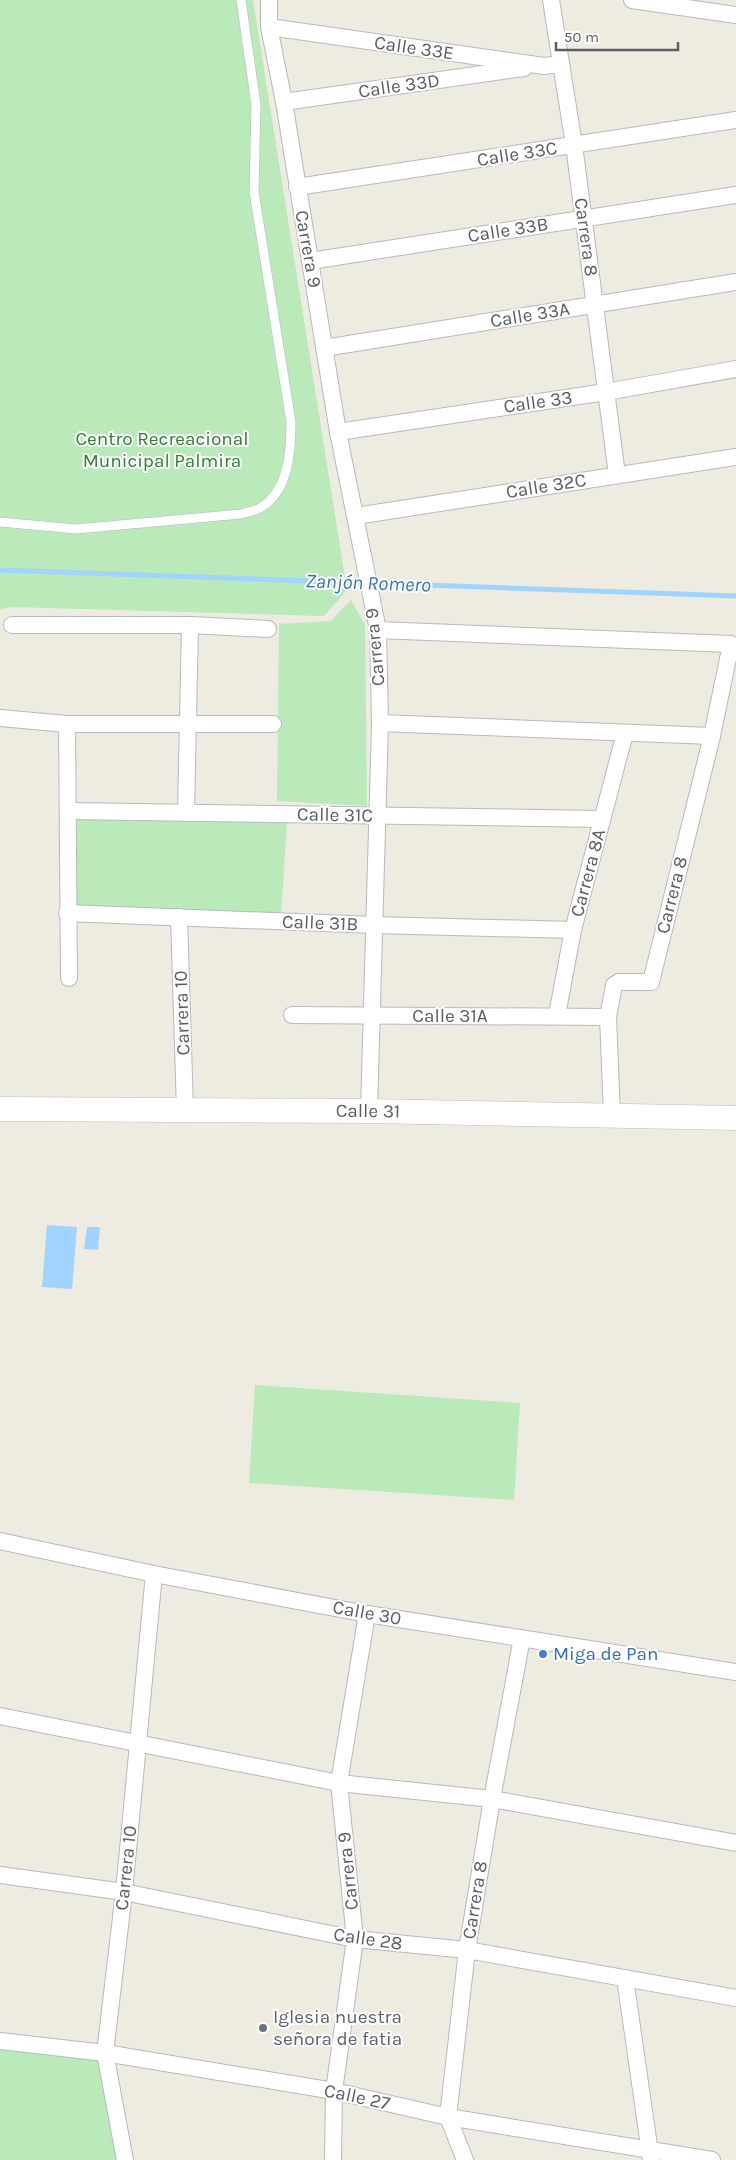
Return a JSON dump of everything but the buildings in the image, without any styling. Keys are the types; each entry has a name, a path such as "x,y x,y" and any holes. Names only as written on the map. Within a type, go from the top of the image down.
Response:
{"main road":[{"name":"Calle 31","path":"0,1109 369,1111 736,1118"}],"street":[{"name":"Carrera 9","path":"269,0 269,28 284,102 338,432 378,630 380,723 369,1111"},
{"name":"Carrera 8","path":"551,0 552,65 574,145 617,474"},
{"path":"632,0 736,15"},
{"name":"Calle 33E","path":"269,28 552,65"},
{"name":"Calle 33D","path":"284,102 552,65"},
{"name":"Calle 33C","path":"298,188 736,120"},
{"name":"Calle 33B","path":"310,261 736,195"},
{"name":"Calle 33A","path":"324,348 736,282"},
{"name":"Calle 33","path":"338,432 606,392 736,368"},
{"name":"Calle 32C","path":"356,516 736,457"},
{"path":"12,625 190,625 268,628"},
{"path":"186,813 190,625"},
{"name":"Carrera 8","path":"378,630 731,644 712,736 651,982 616,983 608,1017 612,1115"},
{"path":"0,718 67,724 273,724"},
{"path":"380,723 712,736"},
{"path":"67,724 69,978"},
{"name":"Carrera 8A","path":"558,1015 573,930 625,733"},
{"name":"Calle 31C","path":"68,811 602,819"},
{"name":"Calle 31B","path":"68,913 374,925 573,930"},
{"name":"Carrera 10","path":"179,917 185,1110"},
{"name":"Calle 31A","path":"292,1015 558,1015 608,1017"},
{"name":"Calle 30","path":"0,1541 154,1574 366,1614 736,1672"},
{"name":"Carrera 10","path":"125,2160 105,2053 124,1892 154,1574"},
{"name":"Carrera 9","path":"333,2160 334,2092 356,1939 339,1782 366,1614"},
{"name":"Carrera 8","path":"465,2160 448,2117 467,1950 492,1799 522,1638"},
{"path":"0,1716 339,1782 492,1799 736,1843"},
{"name":"Calle 28","path":"0,1875 124,1892 356,1939 467,1950 736,1998"},
{"path":"625,1978 650,2155"},
{"name":"Calle 27","path":"0,2042 105,2053 334,2092 448,2117 650,2155 712,2160"}],"lane":[{"path":"0,522 76,529 241,514 261,508 275,494 286,472 291,452 291,422 254,192 256,105 241,0"}],"green space":[{"name":"Centro Recreacional Municipal Palmira","path":"0,0 253,0 347,590 324,616 12,607 0,609"},
{"path":"351,600 365,625 367,806 277,801 279,624 331,621"},
{"path":"77,818 287,821 281,915 76,906"},
{"path":"255,1385 520,1403 514,1500 249,1483"},
{"path":"0,2041 105,2053 125,2160 0,2160"}],"water":[{"path":"47,1225 77,1227 72,1289 42,1287"},
{"path":"87,1227 100,1227 98,1250 84,1249"}],"waterway":[{"name":"Zanjón Romero","path":"0,570 736,596"}],"place":[{"name":"Miga de Pan","path":"543,1654"},
{"name":"Iglesia nuestra señora de fatia","path":"263,2028"}]}
